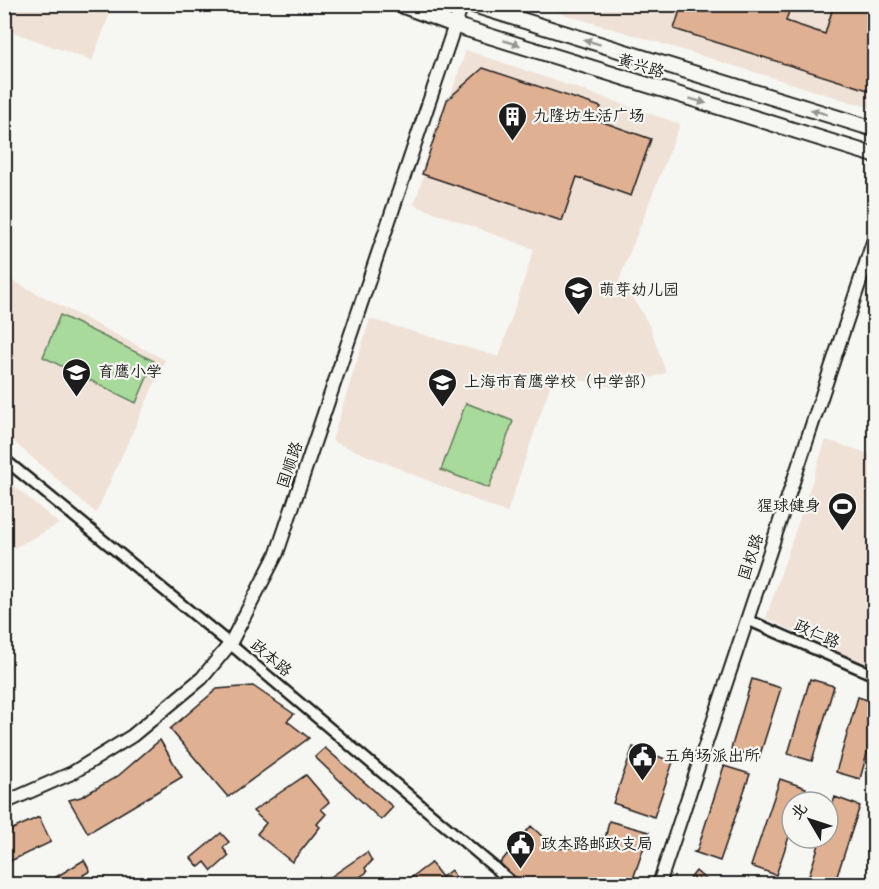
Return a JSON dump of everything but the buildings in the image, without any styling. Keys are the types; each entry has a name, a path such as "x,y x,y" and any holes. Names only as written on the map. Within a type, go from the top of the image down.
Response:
{"main road":[{"name":"黄兴路","path":"398,4 456,26 874,156"},
{"name":"黄兴路","path":"470,4 874,129"}],"street":[{"name":"国顺路","path":"4,803 72,773 132,736 202,678 230,644 277,553 462,4"},
{"name":"国权路","path":"659,885 874,239"},
{"name":"政本路","path":"4,459 230,644 514,885"},
{"name":"政仁路","path":"748,620 874,675"}],"shaded area":[{"path":"4,5 113,5 92,61 5,29"},
{"path":"533,5 874,5 874,109 634,35"},
{"path":"466,50 680,124 619,280 637,304 650,327 666,373 616,388 554,374 507,513 332,441 370,319 499,357 534,249 414,205"},
{"name":"育鹰小学","path":"11,280 165,360 96,513 5,434 4,293"},
{"path":"826,440 874,455 874,654 870,667 766,618"},
{"path":"5,478 59,524 5,553"}],"green space":[{"path":"60,315 154,361 136,403 43,357"},
{"path":"466,403 513,421 489,488 441,470"}],"place":[{"name":"九隆坊生活广场","path":"512,142"},
{"name":"萌芽幼儿园","path":"578,316"},
{"name":"育鹰小学","path":"77,398"},
{"name":"上海市育鹰学校（中学部）","path":"443,408"},
{"name":"猩球健身","path":"842,532"},
{"name":"五角场派出所","path":"643,782"},
{"name":"政本路邮政支局","path":"520,870"}]}
